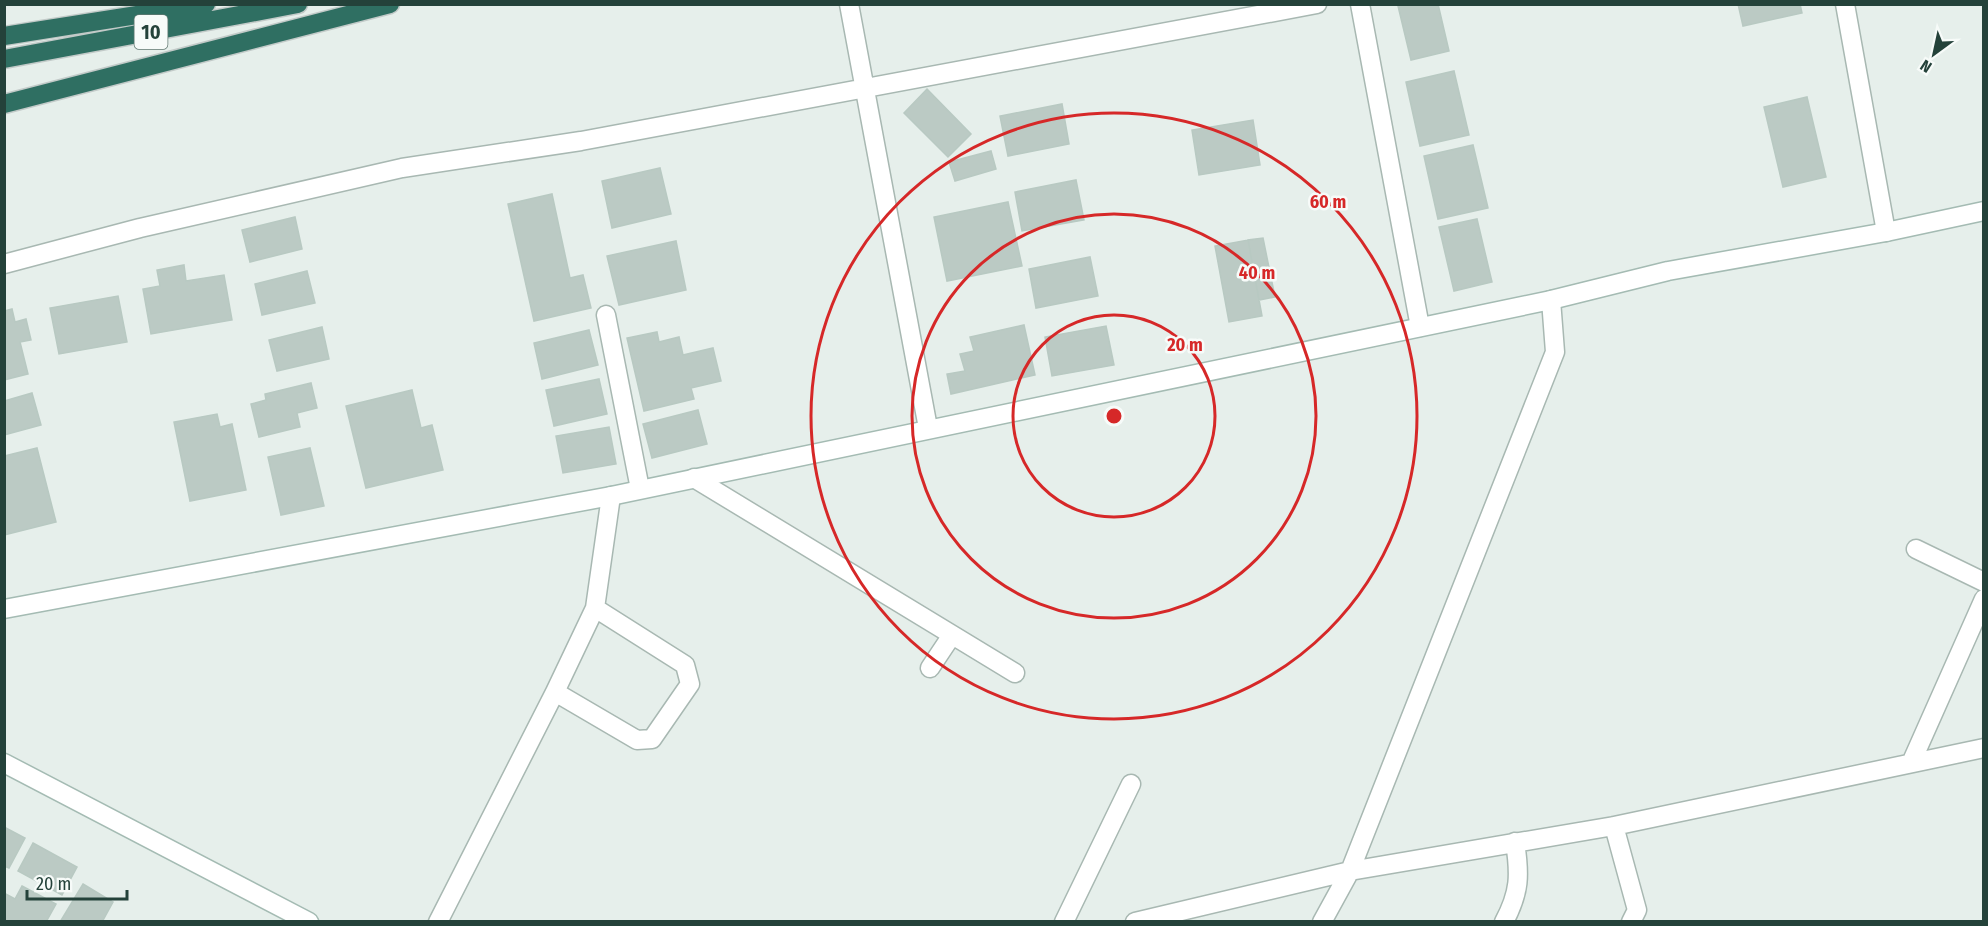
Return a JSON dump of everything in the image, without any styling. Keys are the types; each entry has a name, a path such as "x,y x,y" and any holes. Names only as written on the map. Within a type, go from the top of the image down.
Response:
{"highway":[{"path":"4,36 206,4"},
{"name":"10","path":"4,59 298,4"},
{"path":"4,104 390,4"}],"street":[{"path":"849,4 928,428"},
{"path":"4,264 140,228 402,168 581,141 1317,4"},
{"path":"1360,4 1420,327"},
{"path":"1845,4 1886,231"},
{"path":"4,609 611,496 928,428 1551,300 1668,271 1983,211"},
{"path":"1322,921 1350,871 1556,352 1551,300"},
{"path":"606,315 640,489"},
{"path":"694,478 1015,673"},
{"path":"438,921 555,692 595,608 611,496"},
{"path":"1916,549 1983,582"},
{"path":"1912,761 1983,599"},
{"path":"555,692 637,740 652,739 690,684 685,664 595,608"},
{"path":"930,668 952,635"},
{"path":"1135,921 1350,871 1614,826 1912,761 1983,748"},
{"path":"4,763 309,921"},
{"path":"1064,921 1131,784"},
{"path":"1614,826 1637,910 1631,921"},
{"path":"1504,921 1512,906 1520,878 1515,842"}],"building":[{"path":"1438,4 1449,51 1411,60 1398,6"},
{"path":"1738,4 1800,4 1802,13 1743,26"},
{"path":"1454,71 1469,135 1420,146 1406,82"},
{"path":"927,89 971,134 948,157 904,113"},
{"path":"1807,97 1826,177 1783,187 1764,107"},
{"path":"1062,104 1069,144 1008,156 1000,116"},
{"path":"1253,120 1260,165 1199,175 1192,130"},
{"path":"1473,145 1488,208 1438,219 1424,156"},
{"path":"991,151 996,169 955,181 949,162"},
{"path":"660,168 671,214 612,228 602,181"},
{"path":"1076,180 1084,220 1022,231 1015,192"},
{"path":"552,194 570,278 583,275 591,308 534,321 508,204"},
{"path":"1008,202 1022,266 947,281 934,217"},
{"path":"295,217 302,249 250,262 242,230"},
{"path":"1477,219 1492,282 1454,291 1439,227"},
{"path":"1263,238 1275,297 1259,300 1248,240"},
{"path":"1248,240 1262,316 1229,322 1215,246"},
{"path":"676,241 686,290 619,305 607,256"},
{"path":"1090,257 1098,296 1036,308 1029,269"},
{"path":"184,265 186,281 224,275 232,320 151,334 143,289 160,286 157,270"},
{"path":"307,271 315,303 262,315 255,284"},
{"path":"118,296 127,342 59,354 50,308"},
{"path":"12,309 15,322 26,319 31,340 20,342 28,374 4,380 4,311"},
{"path":"1024,325 1035,375 951,394 947,374 965,371 960,354 974,351 970,337"},
{"path":"1106,326 1114,365 1052,376 1045,337"},
{"path":"322,327 329,359 277,371 269,340"},
{"path":"589,330 598,365 542,379 534,343"},
{"path":"657,332 659,342 679,337 683,355 713,348 721,381 691,388 694,399 644,411 627,338"},
{"path":"599,379 607,414 554,426 546,390"},
{"path":"311,383 317,408 297,413 300,427 259,437 251,404 266,400 265,394"},
{"path":"412,390 421,428 432,425 443,470 366,488 346,406"},
{"path":"32,393 41,425 4,435 4,401"},
{"path":"698,410 707,444 652,458 643,424"},
{"path":"217,414 220,427 232,424 246,490 190,501 174,422"},
{"path":"609,427 616,464 563,473 556,436"},
{"path":"37,448 56,522 4,535 4,456"},
{"path":"310,448 324,506 281,515 268,457"},
{"path":"4,827 25,838 9,868 4,866"},
{"path":"33,843 77,867 62,895 18,871"},
{"path":"83,884 113,902 102,922 60,922"},
{"path":"22,886 56,904 46,922 4,922 4,893 15,899"}]}
